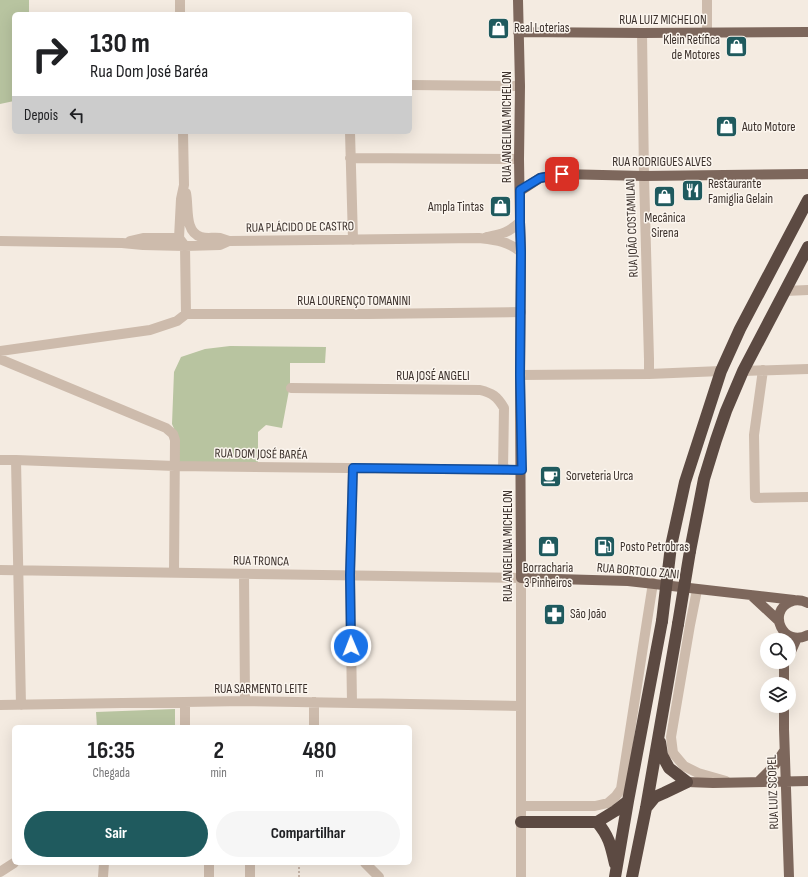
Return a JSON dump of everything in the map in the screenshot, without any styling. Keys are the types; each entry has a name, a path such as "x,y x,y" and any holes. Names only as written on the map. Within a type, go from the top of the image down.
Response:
{"highway":[{"path":"615,874 662,621 671,546 685,482 721,371 740,330 808,200"},
{"path":"632,877 646,808 690,551 704,479 726,411 743,371 808,246"},
{"path":"646,808 655,798 664,792 687,782 669,768 662,755 658,736"},
{"path":"522,822 597,822 628,801"},
{"path":"597,822 605,831 610,842 615,874"}],"main road":[{"name":"RUA ANGELINA MICHELON","path":"518,0 521,252 521,578"},
{"name":"RUA LUIZ MICHELON","path":"518,32 808,32"},
{"name":"RUA RODRIGUES ALVES","path":"520,190 540,178 562,174 644,176 808,174"},
{"name":"RUA BORTOLO ZANI","path":"521,578 652,583 698,590 799,600 808,603"},
{"path":"751,595 779,623 783,631 791,637 804,638"},
{"path":"781,633 779,623 781,610 788,602 794,600"},
{"path":"796,649 804,638"},
{"name":"RUA LUIZ SCOPEL","path":"784,713 789,877"},
{"path":"758,782 774,766 784,751"},
{"path":"687,782 732,783 808,781"}],"street":[{"path":"180,0 180,12"},
{"path":"707,33 708,0"},
{"name":"RUA JOÃO COSTAMILAN","path":"642,33 649,374"},
{"path":"412,85 520,86"},
{"path":"182,134 184,185 187,198 189,225 192,231 203,238 220,238 229,241"},
{"path":"350,134 353,240"},
{"path":"350,158 519,159"},
{"path":"0,351 150,330 177,321 186,314 181,199 184,185"},
{"name":"RUA PLÁCIDO DE CASTRO","path":"0,241 122,242 143,245 182,242 220,245 229,241 479,238 501,234 512,229 520,222"},
{"name":"RUA PLÁCIDO DE CASTRO","path":"479,238 504,242 515,247 521,252"},
{"path":"785,291 808,290"},
{"name":"RUA LOURENÇO TOMANINI","path":"186,314 521,312"},
{"path":"0,359 166,428 173,434 175,440 174,573"},
{"path":"743,371 808,369"},
{"path":"762,370 754,435 755,498 808,497"},
{"path":"520,375 649,374 721,371"},
{"name":"RUA JOSÉ ANGELI","path":"291,388 480,390 491,393 499,399 504,408 503,470"},
{"name":"RUA DOM JOSÉ BARÉA","path":"0,460 175,466 522,470"},
{"path":"16,460 21,705"},
{"path":"352,703 350,575 353,468"},
{"name":"RUA TRONCA","path":"0,570 521,578"},
{"path":"244,574 245,701"},
{"name":"RUA ANGELINA MICHELON","path":"521,578 521,877"},
{"path":"522,806 595,806 608,803 621,789 652,583"},
{"path":"698,590 678,690 670,737 671,745 673,753 684,766 698,773 732,783"},
{"name":"RUA SARMENTO LEITE","path":"0,705 245,701 522,706"},
{"path":"185,702 185,725"},
{"path":"314,702 314,725"},
{"path":"0,872 12,864"},
{"path":"103,877 104,865"},
{"path":"209,865 209,877"},
{"path":"250,865 250,877"},
{"path":"368,865 379,877"}],"path":[{"path":"299,865 299,877"}],"green space":[{"path":"0,0 29,0 29,12 12,12 12,101 0,104"},
{"path":"230,346 326,347 325,363 290,363 290,385 282,428 266,425 258,432 258,465 176,464 176,433 172,424 174,372 181,357 205,349"},
{"path":"175,709 175,725 97,725 96,712"}],"place":[{"name":"Real Loterias","path":"499,28"},
{"name":"Klein Retífica de Motores","path":"736,47"},
{"name":"Auto Motore","path":"727,127"},
{"name":"Restaurante Famiglia Gelain","path":"693,191"},
{"name":"Mecânica Sirena","path":"665,196"},
{"name":"Ampla Tintas","path":"500,207"},
{"name":"Sorveteria Urca","path":"550,476"},
{"name":"Borracharia 3 Pinheiros","path":"548,546"},
{"name":"Posto Petrobras","path":"605,547"},
{"name":"São João","path":"554,614"}],"route":[{"path":"351,646 350,575 353,468 522,470 520,375 520,190 540,178 562,174"}]}
